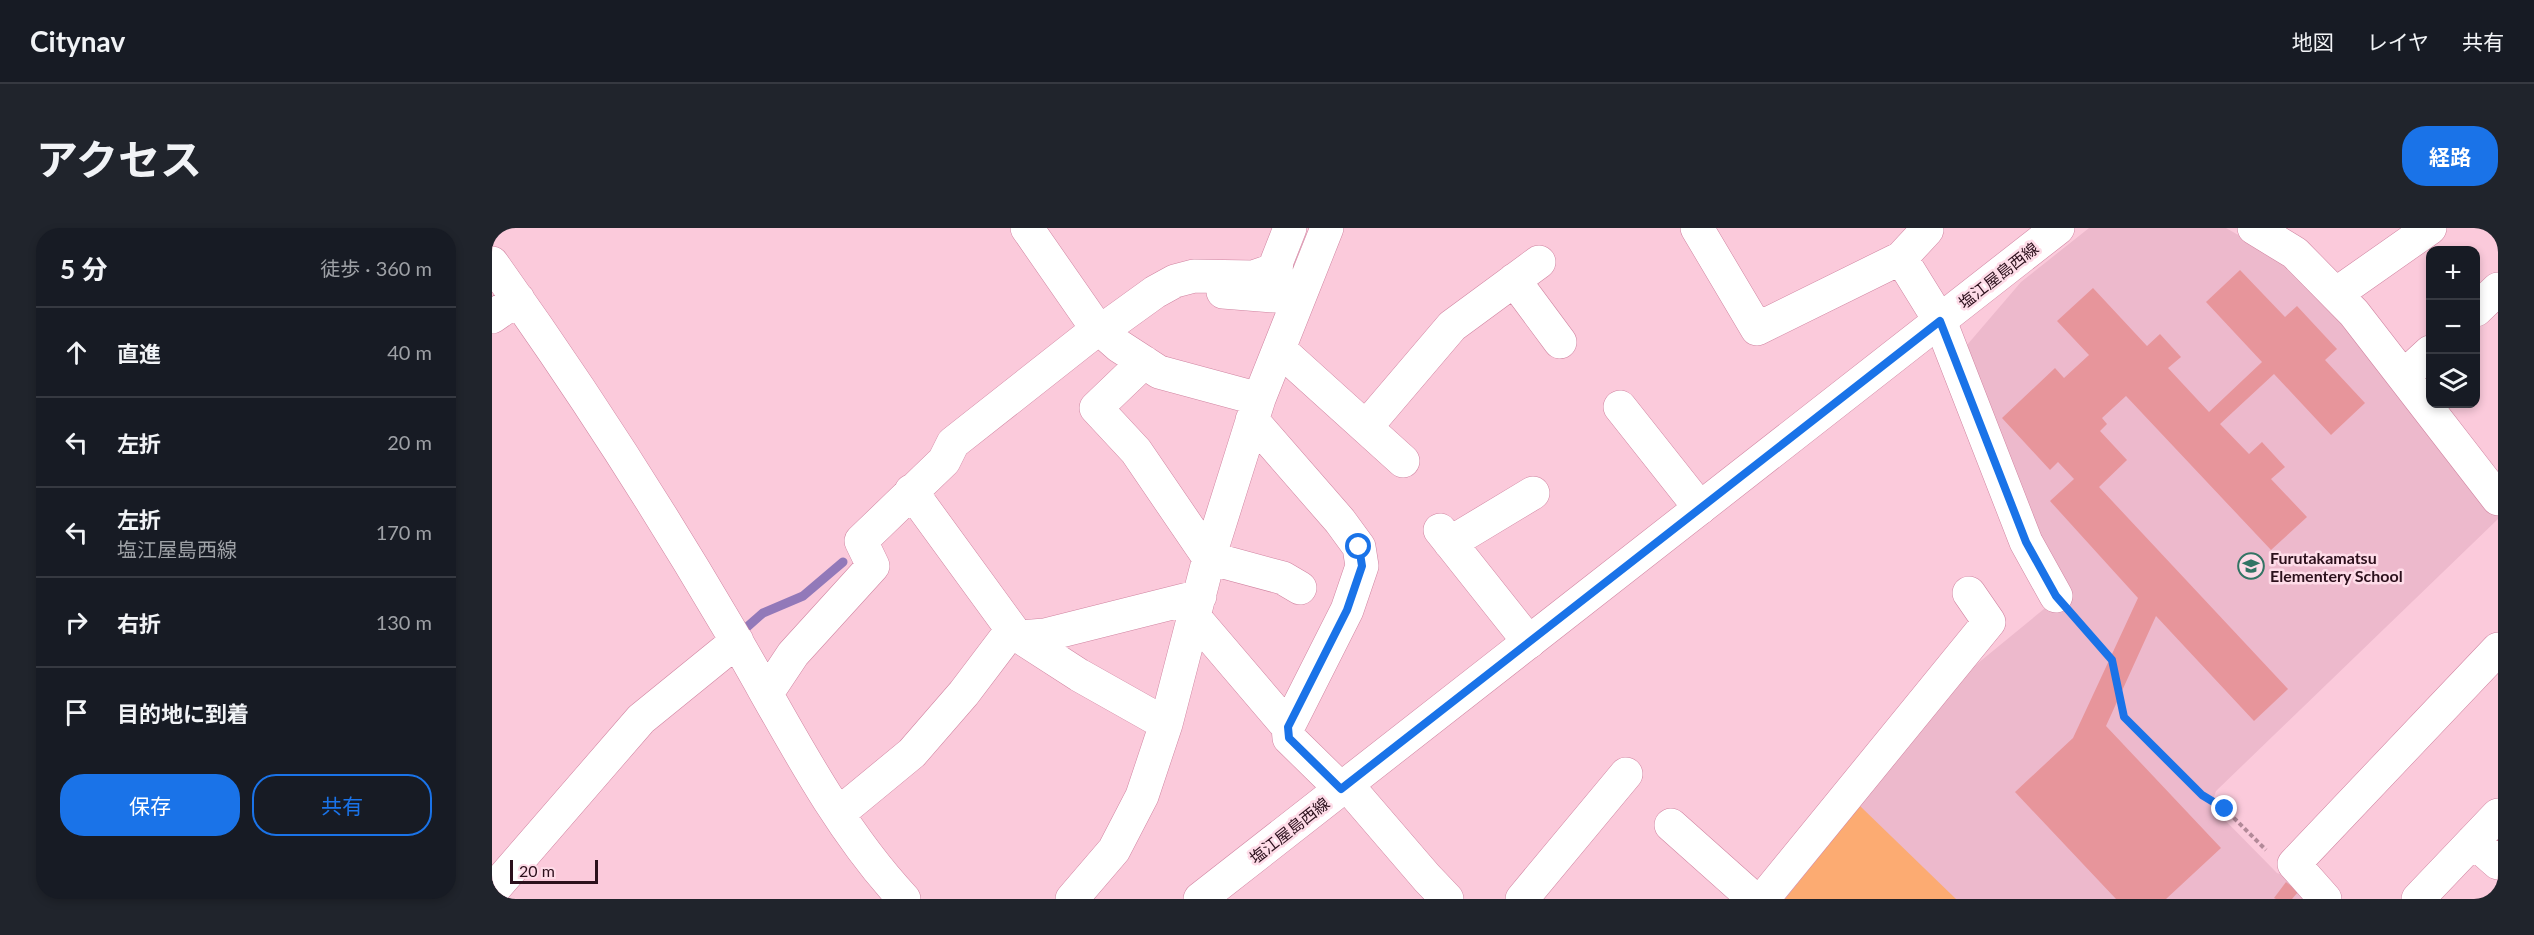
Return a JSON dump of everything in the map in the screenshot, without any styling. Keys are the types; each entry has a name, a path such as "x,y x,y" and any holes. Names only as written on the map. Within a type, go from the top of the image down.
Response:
{"street":[{"path":"1027,228 1116,342 1159,372 1256,410 1359,547 1362,566 1347,610 1288,727"},
{"path":"1072,899 1114,850 1142,796 1166,724 1209,558 1256,410 1279,349 1280,291 1277,261 1290,228"},
{"path":"1280,291 1327,228"},
{"path":"1697,228 1757,329 1901,258 1927,230 1926,228"},
{"name":"塩江屋島西線","path":"1200,899 2058,228"},
{"path":"2254,228 2295,253 2336,294 2404,376 2498,499"},
{"path":"2336,294 2430,228"},
{"path":"1901,258 1940,321 2026,542 2056,596"},
{"path":"492,263 505,308 589,401 737,641 838,814 904,899"},
{"path":"1366,427 1452,326 1526,271 1560,342"},
{"path":"2480,305 2498,289"},
{"path":"767,693 793,654 873,566 861,542 944,461 952,443 1116,342 1180,298 1199,293 1280,291"},
{"path":"1116,342 1096,408 1136,451 1209,558 1283,579 1300,588"},
{"path":"1279,349 1403,461"},
{"path":"2404,376 2428,354"},
{"path":"1620,407 1700,508"},
{"path":"911,491 1018,636"},
{"path":"1528,642 1445,537 1533,493"},
{"path":"1763,899 1989,622 1969,592"},
{"path":"1018,636 1045,635 1198,607"},
{"path":"1198,607 1288,727 1289,738 1344,787 1448,899"},
{"path":"838,814 912,753 964,693 1011,631 1079,675 1166,724"},
{"path":"492,891 641,720 737,641"},
{"path":"2325,899 2294,864 2498,649"},
{"path":"1522,899 1626,774"},
{"path":"2418,899 2498,815"},
{"path":"1671,825 1754,899"},
{"path":"2473,841 2498,863"}],"path":[{"path":"2056,596 2112,660 2124,717 2202,795 2225,809 2282,866 2294,864"}],"shaded area":[{"name":"Furutakamatsu Elementery School","path":"2089,228 2226,228 2289,264 2387,375 2498,515 2498,519 2216,791 2211,806 2277,873 2292,878 2309,899 1778,899 1944,691 2066,591 2038,541 1961,352 2021,282"},
{"path":"1860,806 1956,899 1785,899"}],"building":[{"path":"2240,270 2285,317 2297,306 2337,349 2325,360 2365,403 2331,435 2274,374 2220,424 2249,454 2262,442 2285,467 2271,479 2307,517 2271,550 2126,396 2102,418 2107,424 2100,431 2127,460 2099,487 2288,689 2254,721 2156,616 2106,726 2221,848 2166,899 2116,899 2015,792 2073,738 2138,598 2050,501 2074,479 2058,462 2050,470 2002,418 2055,368 2064,378 2089,355 2057,321 2093,288 2147,346 2160,334 2181,357 2168,368 2209,412 2262,362 2206,302"},
{"path":"2286,882 2298,892 2292,899 2274,898"}],"waterway":[{"path":"747,627 763,613 803,596 843,562"}],"place":[{"name":"Furutakamatsu Elementery School","path":"2251,566"}],"route":[{"path":"1359,547 1362,566 1347,610 1288,727 1289,738 1341,789 1940,321 2026,542 2056,596 2112,660 2124,717 2202,795 2225,809"}]}
